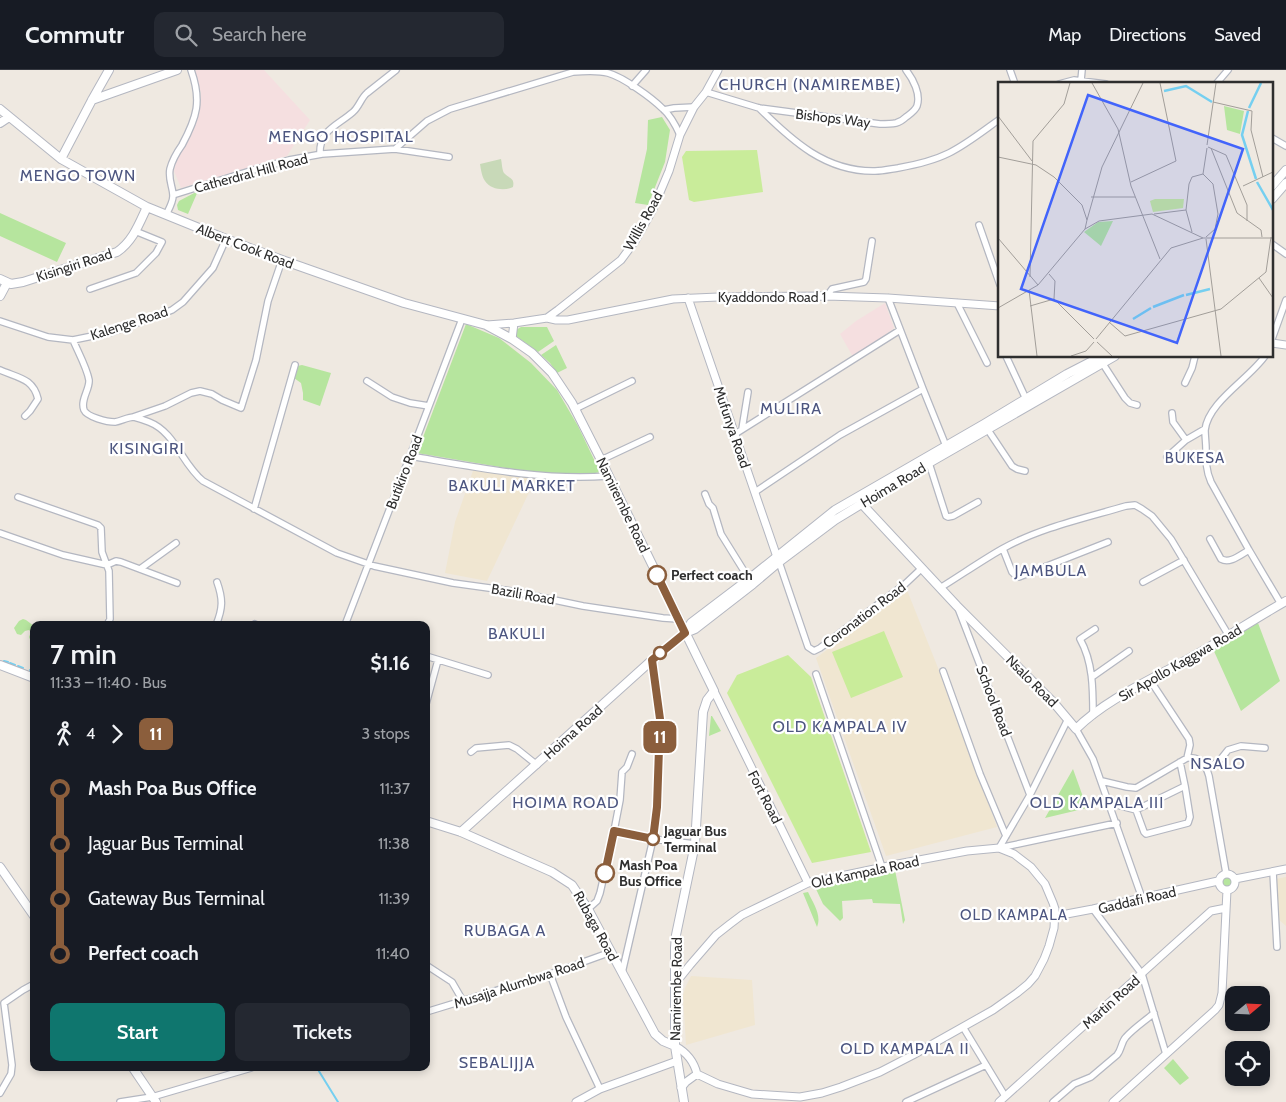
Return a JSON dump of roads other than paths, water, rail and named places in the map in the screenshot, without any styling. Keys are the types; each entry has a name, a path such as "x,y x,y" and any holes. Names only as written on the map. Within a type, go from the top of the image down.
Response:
{"main road":[{"path":"62,159 109,70"},
{"path":"92,100 177,70"},
{"name":"Albert Cook Road","path":"0,109 62,159 166,215 282,260 404,303 486,326 512,339"},
{"path":"0,123 9,117"},
{"path":"1274,184 1286,170"},
{"path":"1274,197 1286,184"},
{"name":"Kisingiri Road","path":"4,281 16,284 117,252 131,240 147,206"},
{"path":"0,296 4,281"},
{"name":"Namirembe Road","path":"512,339 532,352 552,373 575,409 714,691 707,700 703,712 695,844 676,934 674,986 675,1046 684,1102"},
{"name":"Hoima Road","path":"461,832 652,660 685,633 695,629 753,584 835,510 1067,374 1102,360"},
{"name":"Hoima Road","path":"685,633 691,623 749,579 835,520 1102,360"},
{"name":"Nsalo Road","path":"861,503 957,606 1054,703 1076,729"},
{"name":"Sir Apollo Kaggwa Road","path":"1076,729 1093,715 1150,680 1283,603"},
{"path":"0,665 30,676"},
{"name":"Rubaga Road","path":"430,821 461,832 552,872 576,889 655,1034 663,1041 675,1046"},
{"path":"0,867 30,910"},
{"path":"135,1071 154,1099"}],"street":[{"path":"166,215 173,199 170,168 190,129 196,107 197,89 191,70"},
{"path":"320,154 323,137 354,112 362,97 396,70"},
{"path":"632,86 646,70"},
{"name":"Willis Road","path":"486,326 547,318 621,260 654,209 669,171 680,135 694,107 706,92 718,70"},
{"name":"Bishops Way","path":"706,92 759,108 780,112 880,124 896,123 913,112 917,106 918,97 915,86 906,70"},
{"path":"1010,70 1014,82"},
{"path":"1081,80 1082,70"},
{"path":"1218,82 1228,70"},
{"path":"395,149 427,121 450,109 573,72 610,73 651,99 664,110 675,124 680,135"},
{"path":"1066,82 1074,80 1094,82"},
{"path":"664,110 694,107"},
{"path":"759,108 781,130 818,158 846,168 876,171 908,166 938,158 950,153 998,120"},
{"path":"1274,139 1286,146"},
{"name":"Catherdral Hill Road","path":"173,195 252,170 320,154 395,149 449,158"},
{"path":"979,225 998,279"},
{"path":"90,289 136,273 156,253 162,242 135,231"},
{"name":"Kalenge Road","path":"0,321 48,337 73,340 112,332 172,310 184,302 212,268 226,239"},
{"path":"827,296 832,289 864,282 872,242"},
{"path":"1274,245 1286,254"},
{"path":"73,340 88,377 89,385 83,404 85,412 101,420 115,422 133,417 200,391 212,394 241,408 256,360 268,301 282,260"},
{"name":"Kyaddondo Road 1","path":"547,318 568,320 673,299 688,298 827,296 888,298 998,306"},
{"name":"Mufunya Road","path":"688,298 738,431 755,492 778,560"},
{"path":"888,298 946,446"},
{"path":"1274,335 1286,300"},
{"path":"957,303 987,363"},
{"name":"Butikiro Road","path":"347,621 462,319"},
{"path":"512,339 514,323"},
{"path":"738,431 900,330"},
{"path":"1007,358 1026,399"},
{"path":"1185,383 1194,358"},
{"path":"1263,358 1212,411 1205,429 1207,474 1249,550 1283,603"},
{"path":"1102,360 1125,398 1130,403 1137,405"},
{"path":"254,509 295,364"},
{"path":"0,370 27,380 36,389 38,399 25,416"},
{"path":"367,381 392,397 410,403 429,406"},
{"path":"575,409 632,381"},
{"path":"755,492 840,435 923,389"},
{"path":"738,431 748,392"},
{"path":"1172,413 1173,422 1186,440"},
{"name":"Bazili Road","path":"133,417 151,423 163,431 193,471 203,480 337,553 368,564 453,583 511,591 583,606 678,619"},
{"path":"1167,457 1186,440 1205,429"},
{"path":"988,430 1012,466 1025,471"},
{"path":"601,460 650,437"},
{"path":"410,456 539,476 608,476"},
{"path":"928,463 946,516 953,516 978,502"},
{"path":"706,494 709,504 713,508 721,534 749,579"},
{"path":"18,498 98,525 101,528 102,552 108,571 109,621"},
{"path":"940,588 1003,549 1035,534 1063,524 1135,505 1152,516 1171,539 1228,636"},
{"path":"0,533 63,555 107,565 116,561 177,583"},
{"path":"1210,539 1224,561 1228,561 1249,550"},
{"path":"1003,549 1012,572 1019,577 1108,542"},
{"path":"140,569 176,543"},
{"name":"Coronation Road","path":"778,560 808,647 814,651 891,595 922,568"},
{"path":"1144,582 1184,560"},
{"path":"217,582 222,602 217,621"},
{"name":"School Road","path":"957,606 1030,795"},
{"path":"1093,715 1090,663 1080,639 1095,629"},
{"path":"1092,677 1129,652"},
{"path":"430,657 488,675"},
{"path":"430,689 438,660"},
{"path":"622,974 653,839 657,807 660,719 652,660"},
{"path":"943,671 980,774 1006,836"},
{"path":"816,674 882,867"},
{"path":"1150,680 1189,739 1190,745 1187,758"},
{"name":"Fort Road","path":"714,691 808,883"},
{"path":"707,700 723,710"},
{"path":"999,848 1030,795 1068,719"},
{"name":"Nsalo Road","path":"1076,729 1093,759 1102,781 1142,898"},
{"path":"471,752 476,748 509,745 537,765"},
{"path":"1207,769 1220,760 1228,750 1241,746 1265,748"},
{"path":"588,909 597,901 600,893 620,800 622,772 628,767 632,754"},
{"path":"1102,781 1136,788 1187,758 1199,759 1207,769 1226,873"},
{"path":"1136,810 1146,834 1188,824 1190,818 1180,762"},
{"path":"1109,803 1136,810 1185,786"},
{"path":"999,848 1117,823"},
{"path":"614,831 653,839 695,844"},
{"path":"675,1046 687,1055 697,1074 718,1084 752,1094 800,1097 848,1085 880,1072 914,1055 1005,1002 1035,976 1049,946 1056,916 1045,884 1032,867 1014,854 999,848"},
{"name":"Old Kampala Road","path":"674,986 707,945 730,924 742,915 808,883 967,851 999,848"},
{"path":"1235,879 1286,869"},
{"path":"1273,872 1277,947"},
{"path":"1226,873 1232,875 1235,879 1234,886 1227,890 1221,888 1218,882 1220,876 1226,873"},
{"name":"Gaddafi Road","path":"1056,916 1218,882"},
{"path":"1113,1102 1215,1010 1218,1005 1222,993 1227,890"},
{"name":"Martin Road","path":"999,1102 1211,911 1226,908"},
{"path":"1093,909 1142,974 1166,1054"},
{"name":"Musajja Alumbwa Road","path":"430,1011 550,974 611,952"},
{"path":"430,968 452,982 463,1001"},
{"path":"550,974 566,1017 600,1089"},
{"path":"0,1092 11,1074 12,1065 5,1006 2,1002 30,986"},
{"path":"1053,1102 1074,1084 1091,1077 1117,1055 1126,1036 1154,1013"},
{"path":"963,1026 1005,1096"},
{"path":"576,1102 600,1089 677,1061"},
{"path":"906,1102 986,1065"},
{"path":"120,1102 154,1099 243,1071"},
{"path":"681,1088 697,1074"}],"waterway":[{"path":"4,661 8,662"},
{"path":"10,663 15,665"},
{"path":"18,666 23,668"},
{"path":"319,1071 338,1102"}],"place":[{"name":"Perfect coach","path":"657,575"},
{"name":"Jaguar Bus Terminal","path":"653,839"},
{"name":"Mash Poa Bus Office","path":"605,873"}],"district":[{"name":"CHURCH (NAMIREMBE)","path":"810,84"},
{"name":"MENGO HOSPITAL","path":"341,136"},
{"name":"MENGO TOWN","path":"78,175"},
{"name":"MULIRA","path":"791,408"},
{"name":"KISINGIRI","path":"147,448"},
{"name":"BUKESA","path":"1195,458"},
{"name":"BAKULI MARKET","path":"512,485"},
{"name":"JAMBULA","path":"1051,570"},
{"name":"BAKULI","path":"517,633"},
{"name":"OLD KAMPALA IV","path":"840,726"},
{"name":"NSALO","path":"1218,763"},
{"name":"HOIMA ROAD","path":"566,802"},
{"name":"OLD KAMPALA III","path":"1097,802"},
{"name":"OLD KAMPALA","path":"1014,915"},
{"name":"RUBAGA A","path":"505,930"},
{"name":"OLD KAMPALA II","path":"905,1048"},
{"name":"SEBALIJJA","path":"497,1062"}]}
